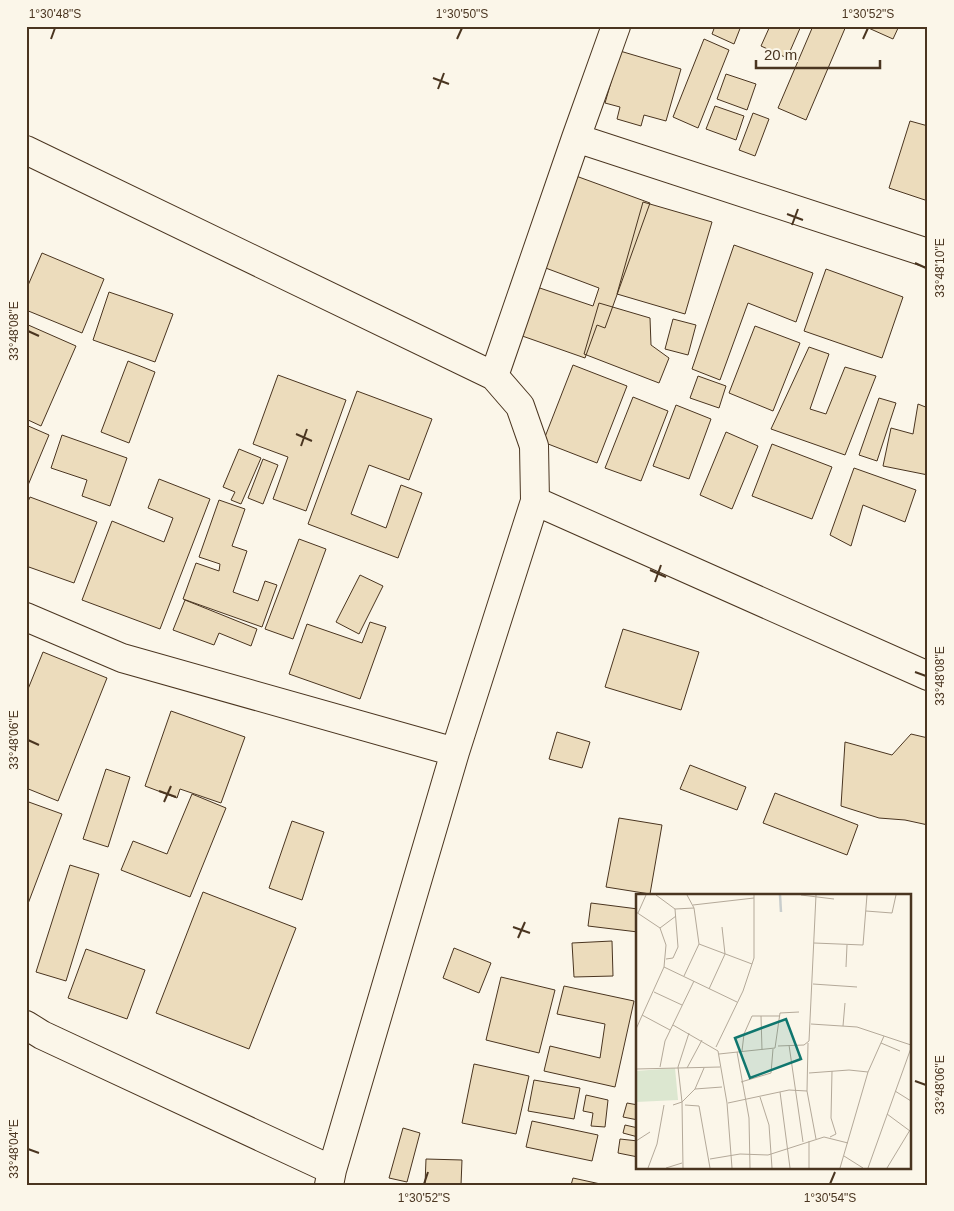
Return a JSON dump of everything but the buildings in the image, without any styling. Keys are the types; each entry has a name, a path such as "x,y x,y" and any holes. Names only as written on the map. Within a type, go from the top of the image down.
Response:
{"street":[{"path":"494,376 616,26"},
{"path":"576,138 928,253"},
{"path":"26,150 494,376 520,406 534,446 535,501 455,752 331,1178 42,1035 26,1025"},
{"path":"535,501 928,676"},
{"path":"26,617 122,658 455,752"}]}
